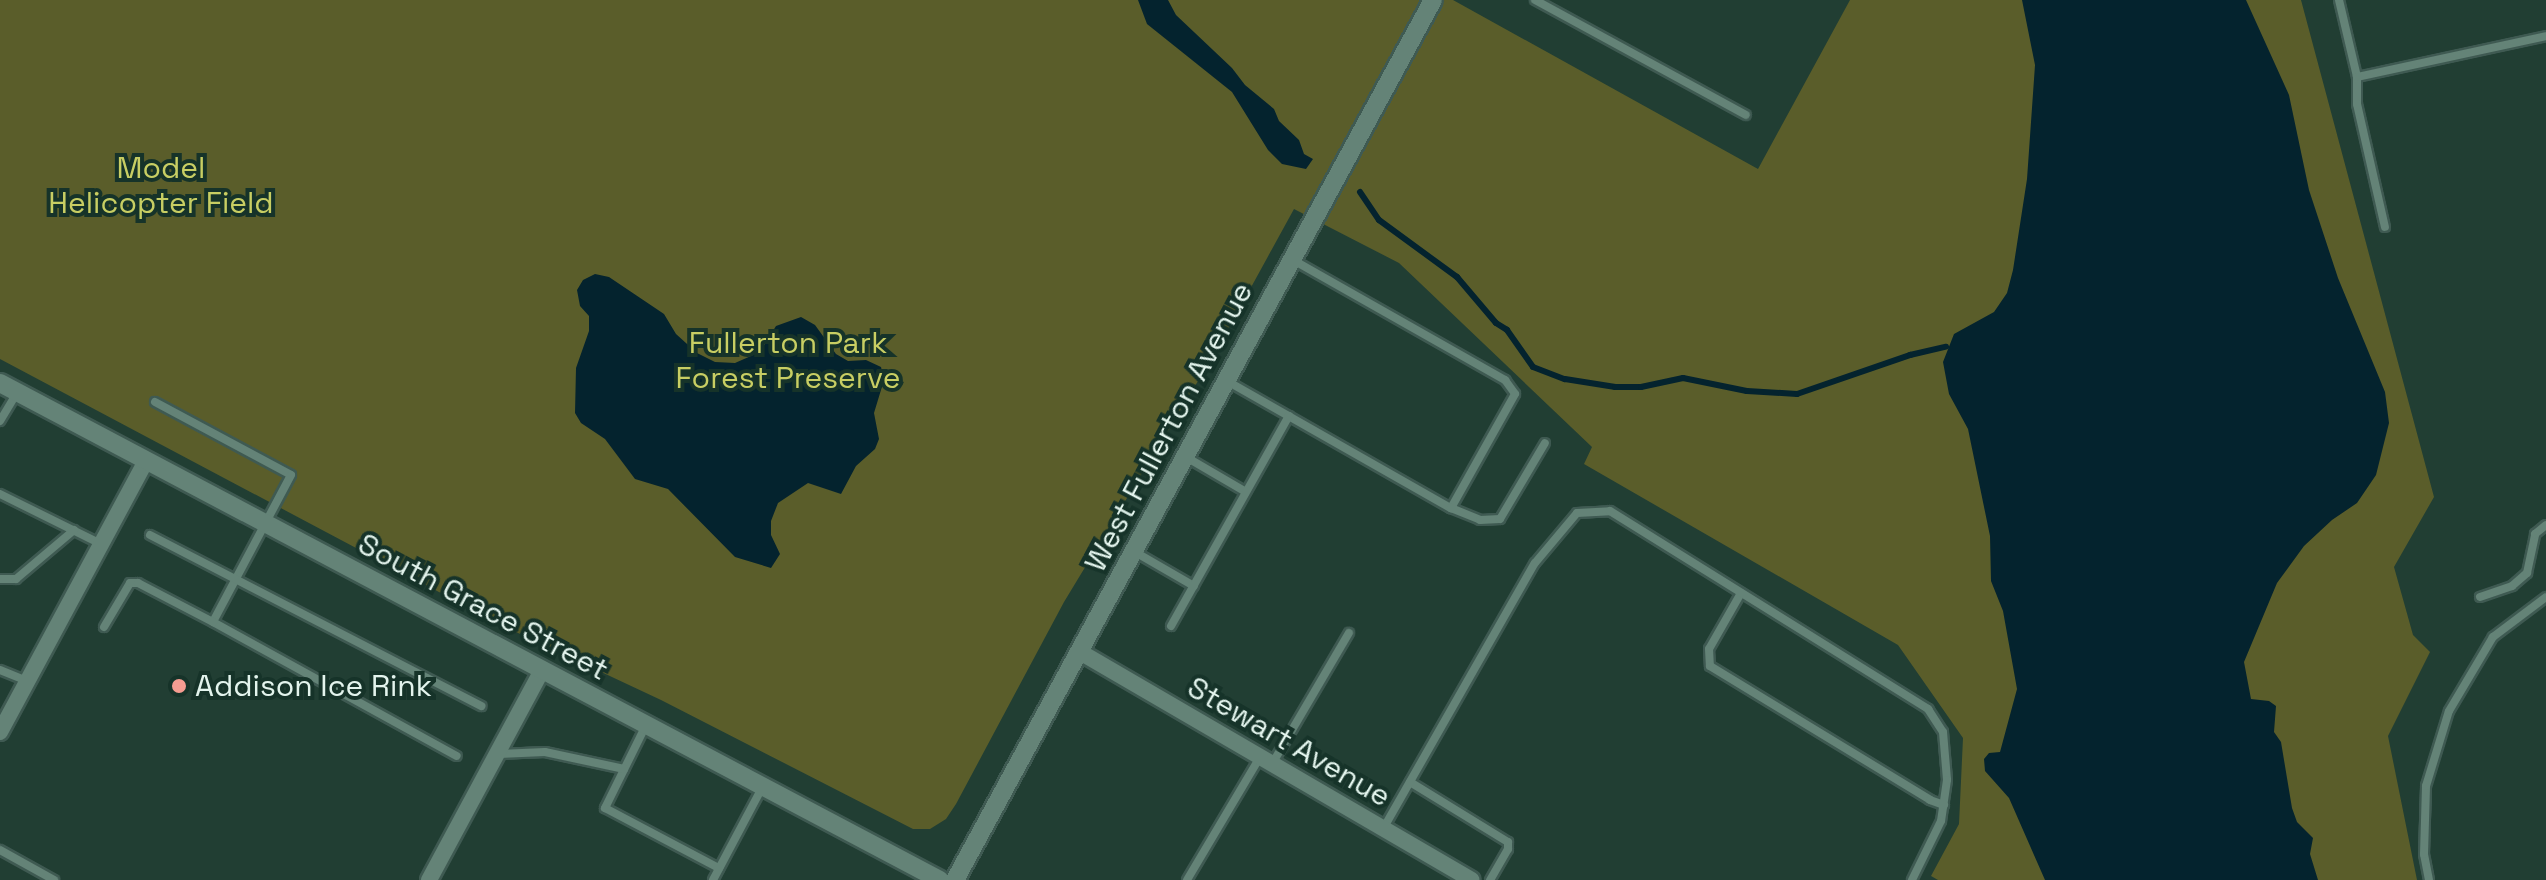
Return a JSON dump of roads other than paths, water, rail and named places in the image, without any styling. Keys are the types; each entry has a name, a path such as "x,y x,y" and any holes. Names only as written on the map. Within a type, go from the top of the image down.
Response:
{"street":[{"name":"West Fullerton Avenue","path":"955,880 1433,0"},
{"name":"South Grace Street","path":"0,383 940,880"},
{"path":"0,732 146,461"},
{"name":"Stewart Avenue","path":"1080,652 1471,880"},
{"path":"429,880 542,670"}],"lane":[{"path":"1535,0 1746,115"},
{"path":"2339,0 2357,77 2357,104 2385,227"},
{"path":"2357,77 2546,36"},
{"path":"1291,259 1505,380 1515,394 1451,508"},
{"path":"1226,381 1451,508 1480,520 1500,519 1545,443"},
{"path":"0,421 17,392"},
{"path":"155,402 291,475 213,622"},
{"path":"1171,626 1289,416"},
{"path":"1185,457 1246,492"},
{"path":"0,494 101,544"},
{"path":"1383,829 1535,563 1577,513 1610,511 1928,709 1943,732 1947,780 1941,821 1912,880"},
{"path":"2480,597 2512,586 2527,573 2535,534 2546,525"},
{"path":"0,579 16,579 74,530"},
{"path":"150,535 481,706"},
{"path":"1134,552 1194,586"},
{"path":"104,627 130,583 138,583 457,756"},
{"path":"1741,593 1709,649 1710,666 1930,800 1944,805"},
{"path":"2429,880 2424,854 2426,786 2449,711 2493,637 2546,597"},
{"path":"1187,880 1349,633"},
{"path":"0,670 27,681"},
{"path":"647,723 605,808 719,868"},
{"path":"497,754 545,752 624,769"},
{"path":"1410,782 1508,842 1508,849 1490,880"},
{"path":"713,880 763,785"},
{"path":"0,850 54,880"}],"water":[{"path":"1138,0 1168,0 1176,15 1232,68 1245,85 1274,109 1279,121 1299,140 1304,154 1313,159 1306,169 1282,164 1268,150 1232,92 1147,24"},
{"path":"2022,0 2246,0 2289,95 2309,190 2338,278 2385,392 2389,423 2376,475 2357,503 2332,520 2304,546 2277,583 2244,662 2251,699 2269,701 2276,706 2274,732 2281,742 2292,808 2297,822 2313,838 2310,854 2318,880 2045,880 2009,798 1985,771 1984,759 1989,753 2000,752 2017,689 2003,611 1991,581 1990,536 1968,429 1949,394 1943,362 1954,334 1994,312 2007,293 2013,270 2027,179 2035,65"},
{"path":"595,274 609,277 664,314 676,334 697,353 715,362 735,363 760,352 776,326 801,317 815,325 836,354 848,361 866,360 881,367 884,380 874,413 879,439 875,449 856,466 841,494 808,483 778,503 771,521 771,535 780,554 771,568 735,557 668,489 635,479 605,439 581,423 575,413 576,368 589,331 589,316 580,306 577,290 583,280"}],"waterway":[{"path":"1360,192 1379,220 1457,277 1496,323 1507,330 1533,367 1565,379 1615,387 1641,387 1683,378 1747,391 1797,394 1910,355 1946,347"}],"place":[{"name":"Addison Ice Rink","path":"179,686"}],"park label":[{"name":"Model Helicopter Field","path":"161,185"},
{"name":"Fullerton Park Forest Preserve","path":"788,360"}]}
